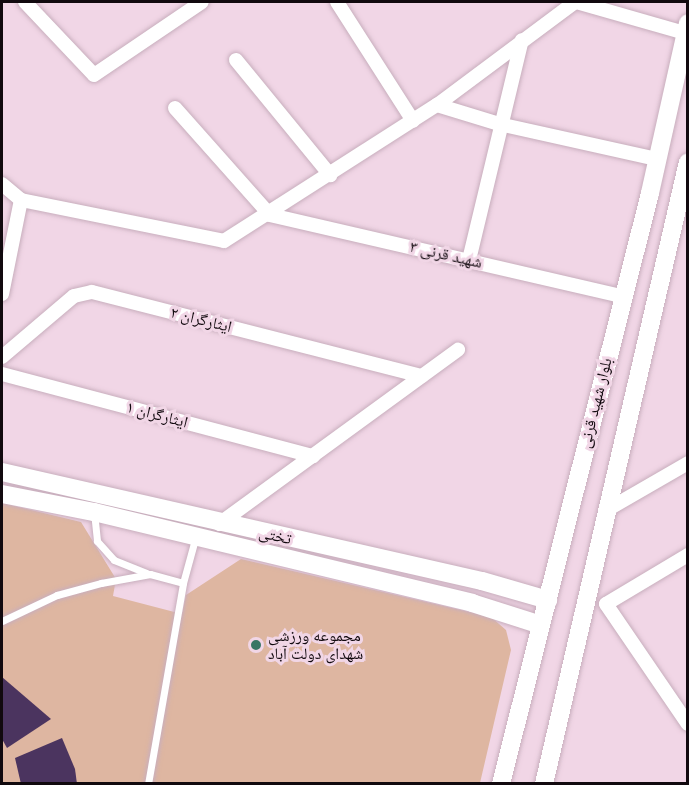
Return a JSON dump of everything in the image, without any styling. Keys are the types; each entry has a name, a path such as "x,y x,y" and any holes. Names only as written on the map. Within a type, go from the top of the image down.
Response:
{"main road":[{"name":"بلوار شهید قرنی","path":"501,783 622,296 650,193 686,28"},
{"name":"بلوار شهید قرنی","path":"544,783 604,511 687,162"},
{"path":"650,193 654,204 663,209 671,207 679,195"},
{"path":"638,239 646,225 661,227 666,251"},
{"name":"تختی","path":"2,472 219,524 482,581 548,600"},
{"path":"34,503 37,480"},
{"name":"تختی","path":"2,494 34,503 94,512 472,603 541,626"}],"street":[{"path":"25,2 94,75 202,2"},
{"path":"338,2 413,121"},
{"path":"2,184 21,200 224,241 270,215 437,105 576,2 686,28"},
{"path":"469,260 499,124 522,40"},
{"path":"236,60 330,175"},
{"path":"437,105 499,124 657,159"},
{"path":"175,108 270,215"},
{"path":"2,294 21,200"},
{"name":"شهید قرنی ۳","path":"270,215 622,296"},
{"name":"ایثارگران ۲","path":"2,357 74,296 92,292 421,376"},
{"path":"219,524 458,351"},
{"name":"ایثارگران ۱","path":"2,374 313,456"},
{"path":"604,511 687,463"},
{"path":"585,600 606,604 687,555"},
{"path":"472,603 482,581"},
{"path":"606,604 687,723"}],"lane":[{"path":"94,512 97,541 114,560 150,574 183,583"},
{"path":"148,783 183,583 195,536"},
{"path":"2,621 57,595 150,574"}],"shaded area":[{"name":"مجموعه ورزشی شهدای دولت آباد","path":"2,503 81,522 116,579 113,596 182,614 186,595 241,559 491,617 506,630 511,650 480,783 2,784"}],"building":[{"path":"2,677 51,719 7,748 2,739"},
{"path":"62,738 75,769 77,784 21,784 15,758"}],"place":[{"name":"مجموعه ورزشی شهدای دولت آباد","path":"256,645"}]}
